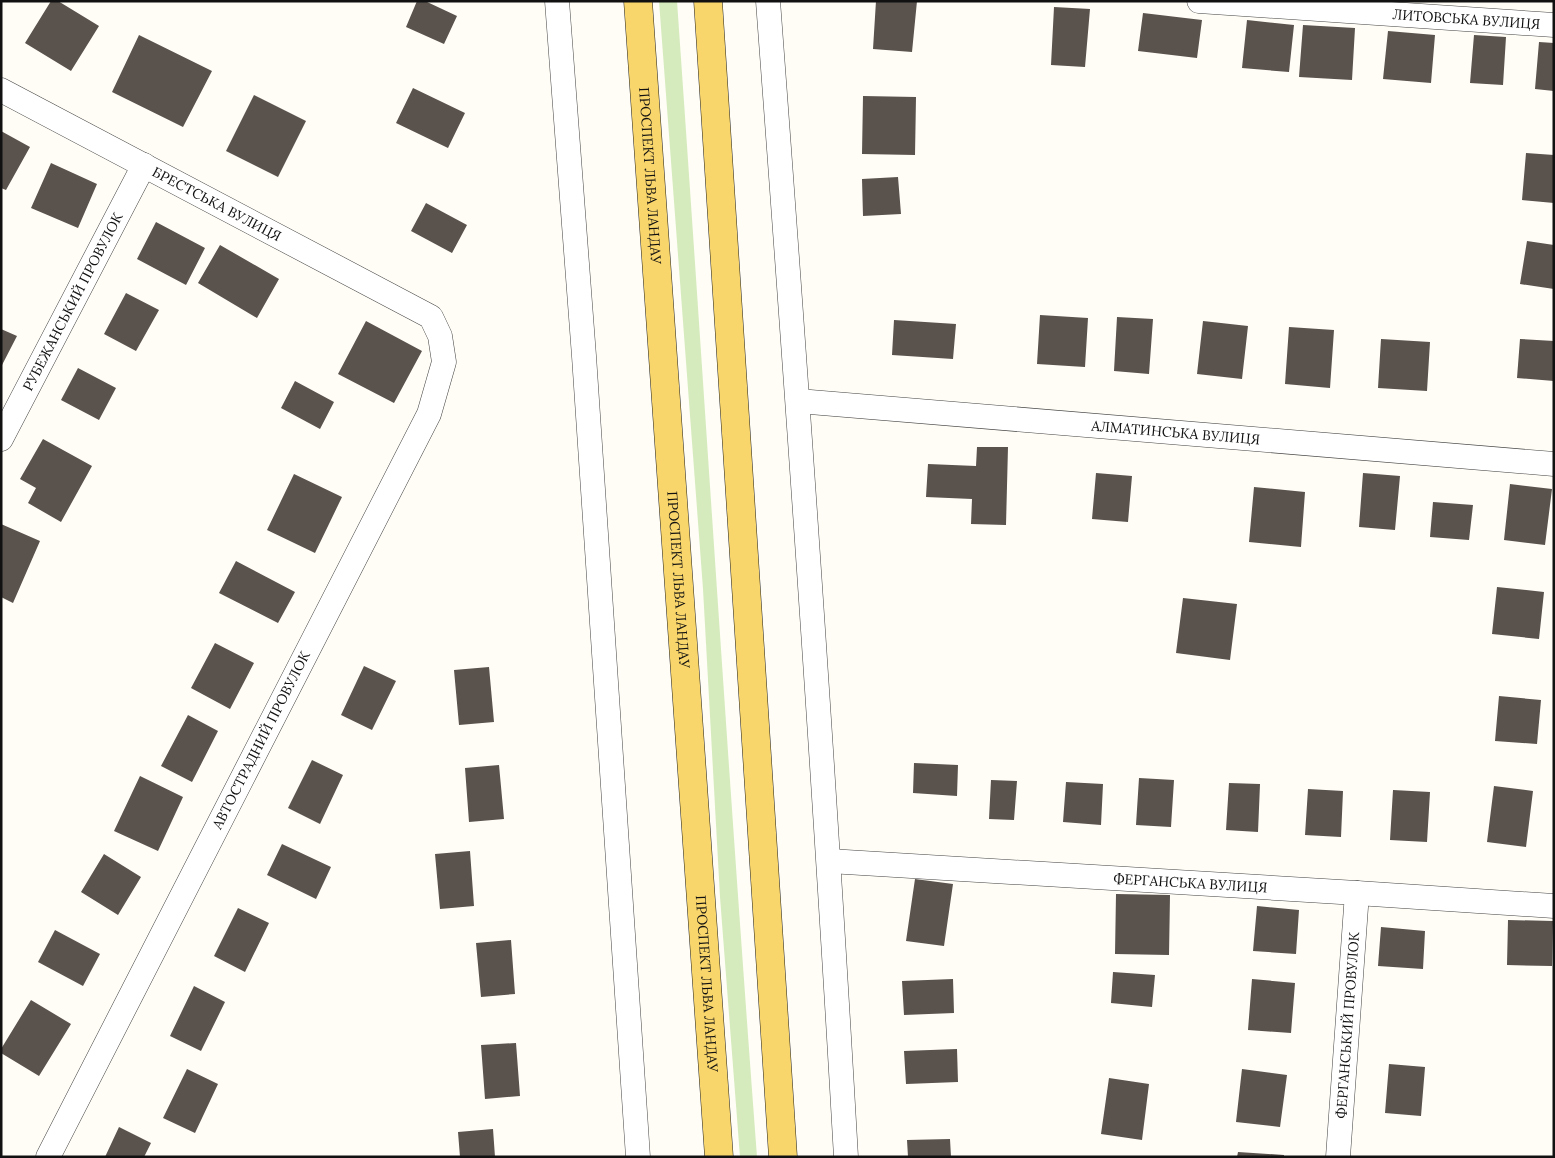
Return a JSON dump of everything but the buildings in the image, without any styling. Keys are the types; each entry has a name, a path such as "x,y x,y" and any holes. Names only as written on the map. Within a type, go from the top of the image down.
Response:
{"main road":[{"name":"ПРОСПЕКТ ЛЬВА ЛАНДАУ","path":"638,1 719,1157"},
{"path":"708,1 783,1157"}],"street":[{"path":"557,1 585,365 638,1157"},
{"path":"768,1 798,401 829,861 846,1157"},
{"name":"ЛИТОВСЬКА ВУЛИЦЯ","path":"1199,1 1554,25"},
{"name":"БРЕСТСЬКА ВУЛИЦЯ","path":"1,90 431,317"},
{"name":"РУБЕЖАНСЬКИЙ ПРОВУЛОК","path":"1,439 144,165"},
{"name":"АВТОСТРАДНИЙ ПРОВУЛОК","path":"48,1157 429,414 444,362 440,336 431,317"},
{"name":"АЛМАТИНСЬКА ВУЛИЦЯ","path":"798,401 1554,464"},
{"name":"ФЕРГАНСЬКА ВУЛИЦЯ","path":"829,861 1554,906"},
{"name":"ФЕРГАНСЬКИЙ ПРОВУЛОК","path":"1338,1157 1357,893"}],"green space":[{"path":"659,1 677,1 757,1157 740,1157 720,897 703,589"}]}
